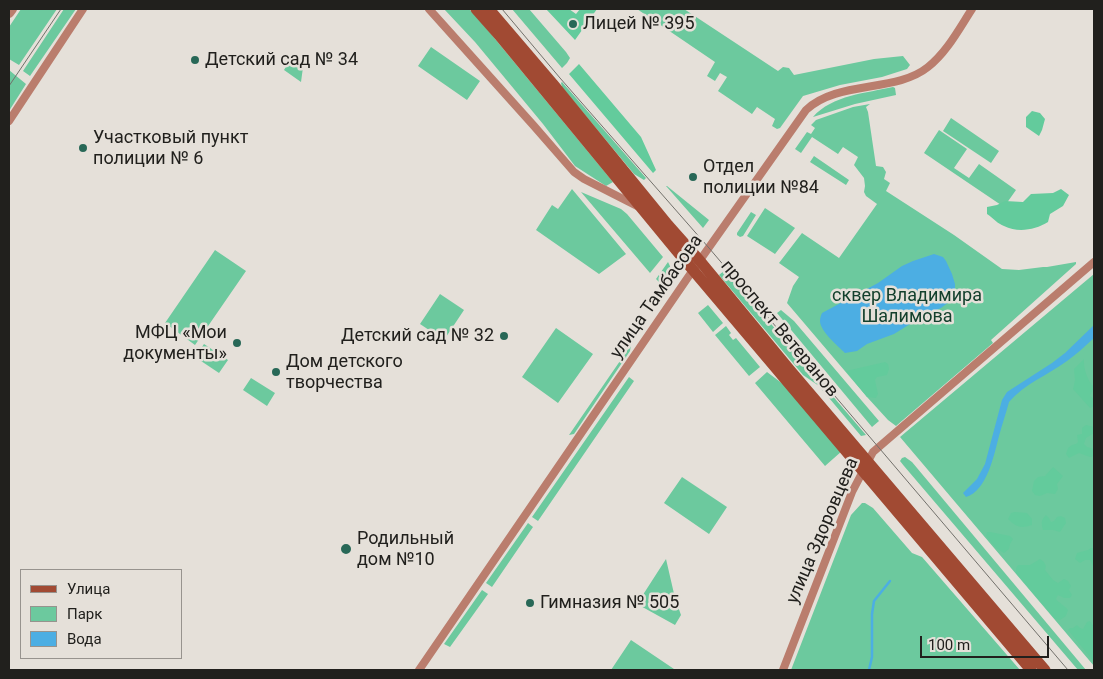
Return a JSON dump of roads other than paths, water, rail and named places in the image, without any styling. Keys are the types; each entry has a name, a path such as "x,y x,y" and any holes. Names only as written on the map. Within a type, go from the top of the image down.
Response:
{"main road":[{"name":"проспект Ветеранов","path":"476,9 642,209 696,265 789,369 865,466 1031,670"},
{"name":"проспект Ветеранов","path":"489,9 648,201 696,265"},
{"name":"проспект Ветеранов","path":"865,466 1045,670"}],"street":[{"path":"9,13 12,9"},
{"path":"9,121 83,9"},
{"path":"429,9 574,172 642,209"},
{"name":"улица Тамбасова","path":"419,670 696,265 802,115 813,103 822,98 905,78 928,68 941,55 972,9"},
{"name":"улица Здоровцева","path":"782,670 852,492 873,452 1094,262"}],"water":[{"path":"934,254 943,257 946,261 955,284 955,290 949,302 941,308 923,316 894,334 867,344 857,351 845,353 823,329 820,321 822,313 878,283 902,266"},
{"path":"1094,325 1094,338 1067,361 1029,385 1009,402 989,471 979,488 966,497 963,493 977,479 985,464 1002,400 1007,392 1065,353"}],"waterway":[{"path":"869,670 872,657 872,614 874,601 890,581"}],"tram line":[{"path":"9,86 61,9"},
{"path":"502,9 709,248 1068,670"}],"place":[{"name":"Лицей № 395","path":"573,24"},
{"name":"Детский сад № 34","path":"195,60"},
{"name":"Участковый пункт полиции № 6","path":"83,148"},
{"name":"Отдел полиции №84","path":"693,177"},
{"name":"Детский сад № 32","path":"504,336"},
{"name":"МФЦ «Мои документы»","path":"237,343"},
{"name":"Дом детского творчества","path":"276,372"},
{"name":"Родильный дом №10","path":"346,549"},
{"name":"Гимназия № 505","path":"530,603"}],"park label":[{"name":"сквер Владимира Шалимова","path":"907,306"}]}
